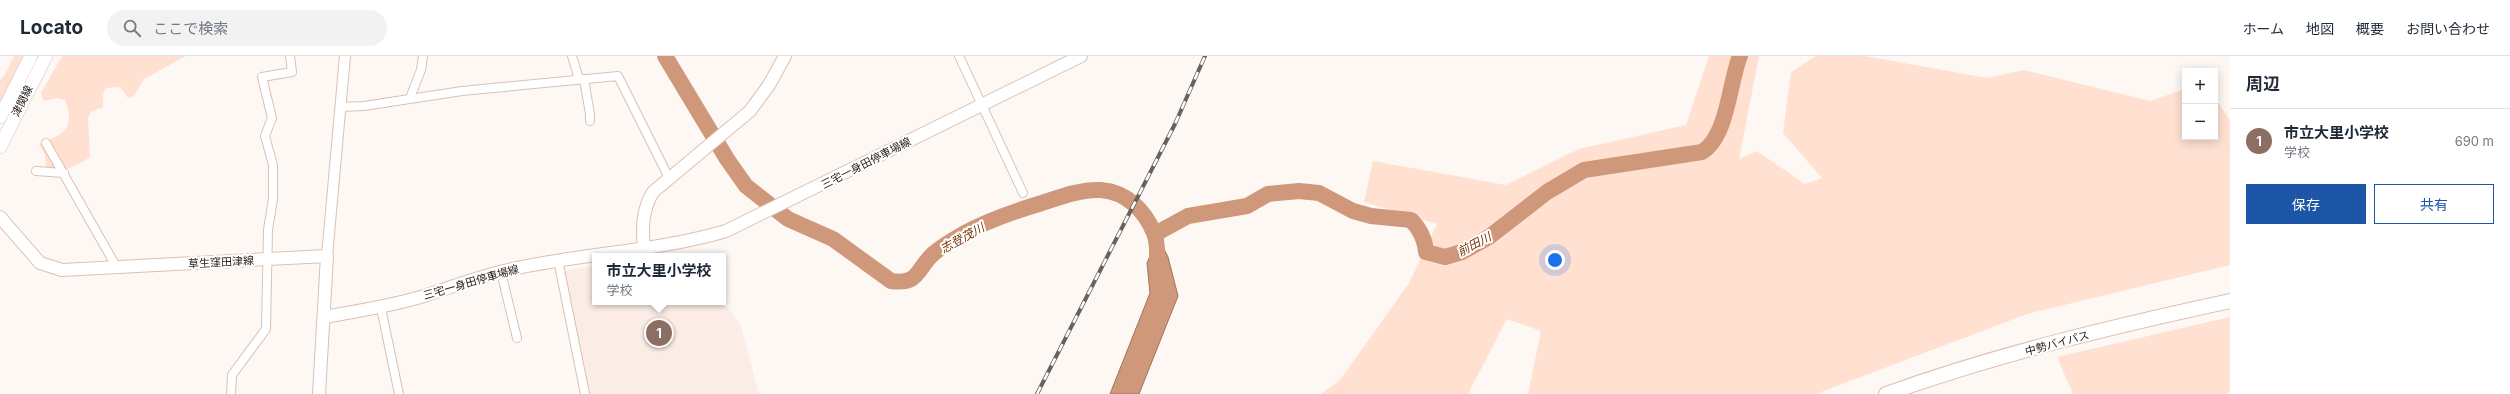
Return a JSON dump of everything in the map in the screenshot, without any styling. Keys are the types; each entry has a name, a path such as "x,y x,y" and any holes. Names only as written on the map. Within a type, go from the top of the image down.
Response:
{"highway":[{"name":"中勢バイパス","path":"1886,394 1996,359 2116,326 2230,301"}],"main road":[{"name":"津関線","path":"0,117 31,56"},
{"name":"津関線","path":"0,147 46,56"},
{"path":"644,249 642,228 648,201 653,192 755,105 785,56"},
{"name":"三宅一身田停車場線","path":"613,253 698,239 726,231 795,199 1081,56"},
{"name":"草生窪田津線","path":"0,217 40,263 62,270 326,256"},
{"path":"319,394 326,256"},
{"name":"三宅一身田停車場線","path":"324,317 381,308 501,272 558,260 592,256"}],"street":[{"path":"231,394 232,375 266,329 269,259 268,230 273,199 273,166 265,136 272,118 262,77 292,72 290,56"},
{"path":"326,256 345,56"},
{"path":"410,98 421,70 423,56"},
{"path":"572,56 582,79 590,114 590,121"},
{"path":"959,56 983,104 1023,193"},
{"path":"340,107 364,106 410,98 618,76 669,178"},
{"path":"46,143 117,268"},
{"path":"36,172 64,173"},
{"path":"558,260 584,394"},
{"path":"501,272 517,338"},
{"path":"381,308 398,394"}],"shaded area":[{"path":"14,56 23,56 0,103 0,80 4,76"},
{"path":"62,56 186,56 144,79 134,96 128,98 120,87 106,88 103,94 103,107 91,112 88,118 90,157 64,170 52,171 46,170 45,155 39,144 61,134 68,124 69,117 65,100 57,98 44,101 41,93"},
{"path":"1709,56 1759,56 1739,159 1757,151 1805,184 1822,178 1783,133 1791,72 1816,56 1865,56 1987,78 2024,70 2150,101 2182,90 2182,140 2218,140 2218,102 2230,120 2230,265 2027,314 1816,394 1528,394 1541,331 1507,319 1468,394 1321,394 1340,380 1409,283 1437,224 1364,202 1373,161 1506,185 1579,149 1686,125"},
{"path":"1158,237 1168,257 1178,296 1139,394 1110,394 1150,293 1147,263"},
{"path":"592,266 592,305 725,305 741,326 759,394 587,394 563,271"},
{"path":"2230,317 2230,390 2227,394 2073,394 2057,357"}],"waterway":[{"name":"志登茂川","path":"665,56 727,159 746,186 788,219 833,239 891,281 900,282 907,281 912,278 936,251 982,224 1063,196 1093,190 1101,190 1119,194 1140,210 1146,217 1156,240 1157,263"},
{"name":"前田川","path":"1155,234 1188,216 1247,206 1268,194 1299,191 1319,193 1353,211 1371,216 1411,220 1422,234 1426,252 1445,257 1462,252 1489,237 1547,192 1584,170 1702,152 1711,144 1723,122 1740,56"}],"railway":[{"path":"1037,394 1175,124 1205,56"}],"place":[{"name":"市立大里小学校","path":"659,333"}]}
